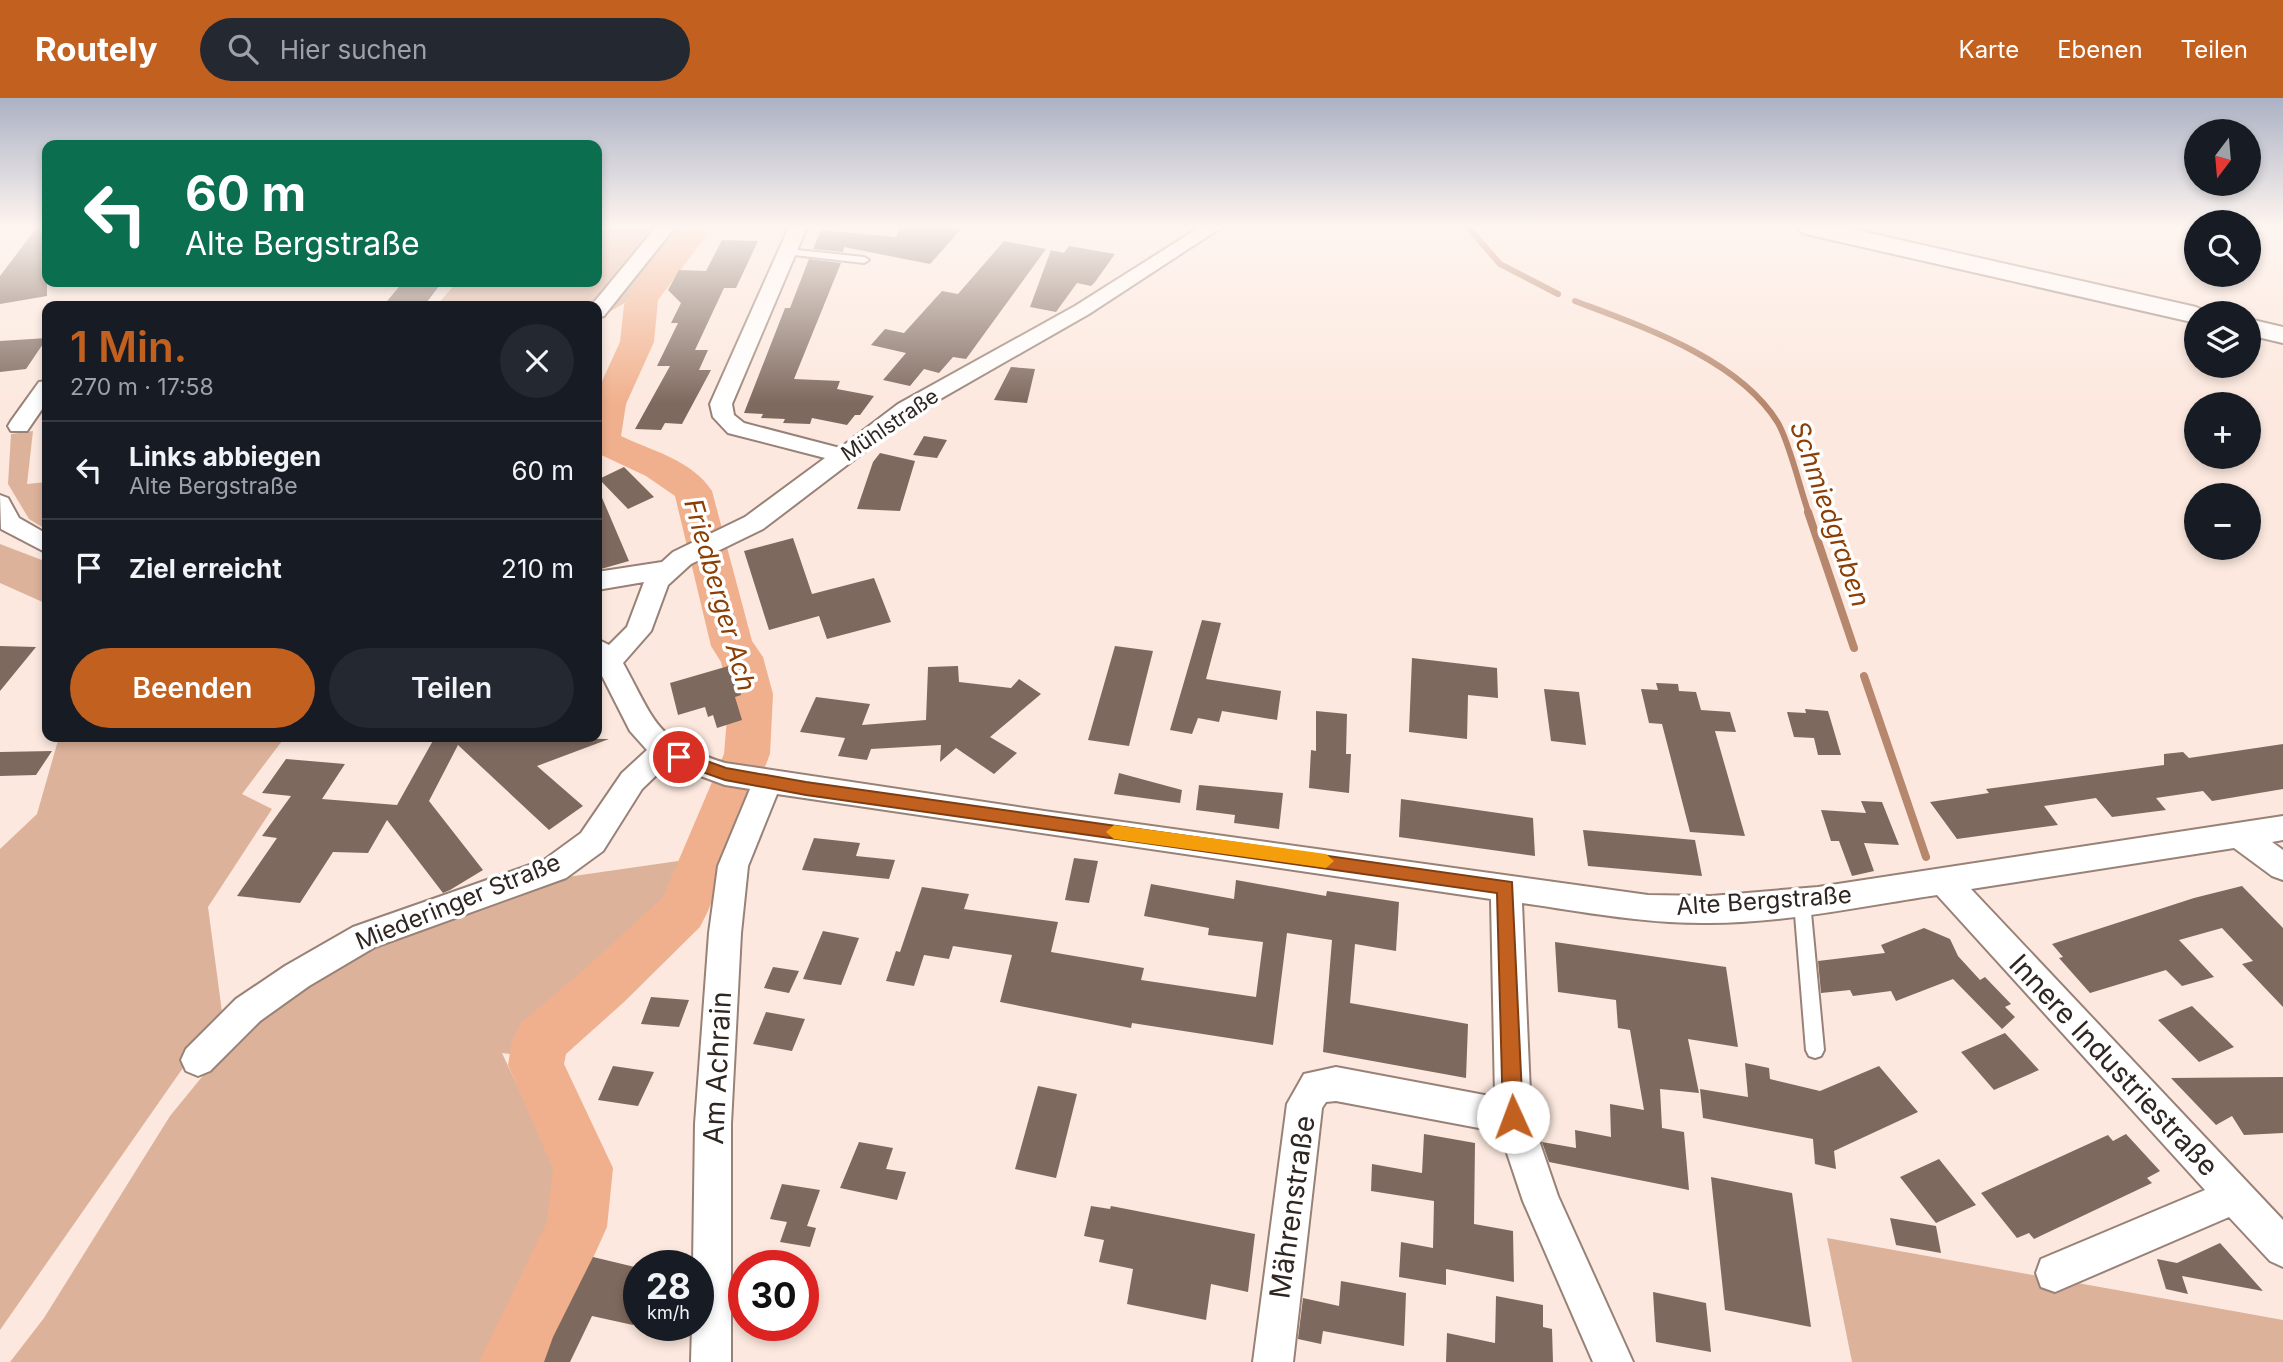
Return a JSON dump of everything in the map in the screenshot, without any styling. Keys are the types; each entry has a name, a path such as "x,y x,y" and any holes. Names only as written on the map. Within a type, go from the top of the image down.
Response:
{"main road":[{"path":"2069,286 2184,312"},
{"path":"2261,330 2283,335"}],"street":[{"path":"602,306 618,286"},
{"path":"773,286 721,404 724,417 736,428 844,456"},
{"name":"Mühlstraße","path":"603,655 638,631 645,618 651,592 666,570 694,552 754,523 906,409 1120,286"},
{"path":"10,427 42,392"},
{"path":"10,427 42,423"},
{"path":"0,503 10,523 42,542"},
{"path":"602,580 666,570"},
{"name":"Alte Bergstraße","path":"603,655 646,732 665,750 693,765 725,774 1648,908 1711,911 1802,902 1946,883 2283,828"},
{"name":"Miederinger Straße","path":"198,1060 248,1010 296,976 364,937 555,869 592,842 632,781 665,750"},
{"name":"Am Achrain","path":"711,1362 713,1124 725,933 733,866 762,780"},
{"path":"2239,835 2283,867"},
{"name":"Innere Industriestraße","path":"1946,883 2092,1045 2283,1248"},
{"path":"1506,887 1513,1117 1541,1201 1613,1362"},
{"name":"Mährenstraße","path":"1273,1362 1305,1104 1316,1086 1336,1084 1513,1117"},
{"path":"2055,1273 2236,1195"}],"lane":[{"path":"1802,902 1815,1050"}],"shaded area":[{"path":"651,286 602,316 602,301 440,301 453,287"},
{"path":"33,431 27,484 42,482 42,527 29,519 8,484 11,434"},
{"path":"0,544 42,560 42,602 0,583"},
{"path":"58,742 281,742 242,794 272,809 208,907 222,1012 0,1330 0,849 37,814"},
{"path":"720,855 690,917 625,982 568,1031 557,1060 502,1053 516,1083 572,1177 562,1244 504,1362 10,1362 44,1318 170,1116 250,1018 371,947 553,879"},
{"path":"1827,1238 2283,1320 2283,1362 1852,1362"}],"building":[{"path":"0,286 47,287 47,296 0,304"},
{"path":"670,286 737,286 724,288 695,350 708,350 699,370 711,370 682,424 665,423 661,430 635,429 670,366 657,366 678,323 671,323 681,303 668,290"},
{"path":"799,286 832,286 794,379 840,381 837,389 874,396 860,415 855,415 847,425 812,418 810,424 783,423 785,419 761,418 763,414 744,413 785,308 790,308"},
{"path":"965,286 1019,286 966,359 953,357 939,373 924,369 910,386 883,380 906,353 871,345 885,329 904,333 942,291 958,294"},
{"path":"1038,286 1075,286 1056,312 1030,307"},
{"path":"399,287 438,287 428,301 387,301"},
{"path":"42,338 42,345 26,369 0,372 0,341"},
{"path":"1011,367 1035,369 1027,403 994,400"},
{"path":"924,436 947,440 937,458 913,455"},
{"path":"880,453 915,461 900,511 857,509 873,462"},
{"path":"624,467 654,497 628,509 602,482 602,478"},
{"path":"602,498 629,561 602,569"},
{"path":"793,538 812,594 874,578 891,622 827,639 819,616 769,630 744,551"},
{"path":"1202,620 1221,623 1206,679 1281,691 1277,720 1222,711 1219,722 1198,718 1192,734 1170,730"},
{"path":"0,646 36,647 0,691"},
{"path":"1115,646 1153,651 1129,746 1088,740"},
{"path":"1412,658 1497,668 1498,698 1468,695 1467,739 1409,732"},
{"path":"732,665 741,695 735,697 742,720 717,728 713,715 708,717 705,707 678,715 670,683"},
{"path":"958,666 959,682 1011,688 1019,679 1041,694 990,737 1017,753 994,774 956,748 940,762 941,745 871,749 867,760 838,756 845,738 800,732 816,697 870,704 862,725 926,720 928,667"},
{"path":"1656,683 1678,684 1679,691 1696,692 1701,710 1730,712 1736,732 1715,731 1745,836 1690,832 1662,724 1649,723 1641,689 1658,690"},
{"path":"1544,689 1579,692 1586,745 1551,741"},
{"path":"1805,709 1828,711 1841,755 1818,755 1814,738 1794,737 1787,712 1806,713"},
{"path":"1316,711 1347,714 1346,754 1351,754 1349,793 1309,788 1311,750 1316,751"},
{"path":"432,742 601,742 537,766 583,806 549,830 458,745 429,801 483,870 443,893 387,820 368,853 333,852 300,903 237,896 277,838 262,836 291,796 262,793 286,759 345,764 322,799 397,805"},
{"path":"2283,744 2283,789 2212,801 2203,791 2156,798 2166,810 2112,817 2096,798 2044,806 2058,825 1957,839 1930,802 1989,793 1986,789 2164,765 2164,754 2183,752 2189,758"},
{"path":"52,751 36,775 0,776 0,752"},
{"path":"1119,773 1182,790 1180,803 1114,794"},
{"path":"1199,785 1283,793 1279,829 1234,823 1235,815 1196,810"},
{"path":"1401,799 1533,818 1535,856 1399,837"},
{"path":"1861,801 1882,802 1899,845 1864,843 1874,871 1852,876 1839,841 1831,841 1821,810 1866,813"},
{"path":"1583,830 1695,840 1702,876 1588,866"},
{"path":"814,838 860,843 856,856 895,860 889,879 802,870"},
{"path":"1074,858 1098,861 1089,903 1065,900"},
{"path":"1236,880 1326,896 1327,891 1399,902 1396,951 1355,944 1350,1003 1468,1024 1466,1078 1323,1052 1332,940 1287,933 1273,1045 1132,1023 1131,1028 1000,1002 1012,955 953,946 949,959 924,955 914,986 886,981 896,951 900,952 922,887 969,894 964,909 1058,922 1051,952 1144,968 1141,980 1256,997 1263,942 1208,935 1209,928 1144,916 1151,884 1234,899"},
{"path":"2242,886 2283,928 2283,1007 2242,964 2253,961 2222,928 2179,940 2214,977 2182,986 2166,970 2090,993 2059,958 2063,957 2052,944 2194,898"},
{"path":"1924,928 1950,939 1958,956 1980,980 1985,977 2011,1004 2005,1007 2015,1017 2002,1029 1953,979 1896,1001 1891,991 1853,996 1850,990 1821,993 1818,961 1885,953 1881,945"},
{"path":"823,931 859,938 841,985 803,979"},
{"path":"1555,942 1726,967 1738,1047 1688,1039 1699,1093 1660,1089 1662,1128 1684,1132 1689,1190 1549,1162 1542,1142 1576,1148 1575,1130 1611,1137 1610,1104 1644,1110 1630,1030 1618,1028 1616,1000 1558,992"},
{"path":"773,967 799,971 789,993 764,988"},
{"path":"651,997 689,1000 679,1027 641,1024"},
{"path":"2192,1006 2234,1047 2199,1062 2158,1020"},
{"path":"766,1012 805,1019 792,1051 753,1044"},
{"path":"2005,1033 2039,1070 1994,1090 1961,1052"},
{"path":"1745,1063 1769,1068 1770,1079 1820,1091 1879,1066 1918,1112 1834,1151 1836,1169 1815,1164 1813,1139 1703,1118 1700,1089 1748,1097"},
{"path":"613,1066 654,1072 638,1106 598,1100"},
{"path":"2283,1077 2283,1133 2244,1135 2232,1116 2216,1125 2171,1078"},
{"path":"1038,1086 1077,1094 1056,1178 1015,1169"},
{"path":"1424,1134 1475,1143 1474,1224 1513,1231 1514,1282 1446,1269 1446,1285 1399,1277 1401,1242 1433,1248 1434,1201 1371,1191 1372,1164 1422,1173"},
{"path":"2126,1134 2160,1171 2147,1178 2152,1183 2034,1239 2029,1233 2017,1238 1981,1193 2108,1135 2113,1141"},
{"path":"859,1142 893,1148 886,1169 906,1172 897,1200 840,1188"},
{"path":"1939,1159 1976,1205 1936,1223 1900,1177"},
{"path":"1711,1177 1792,1193 1811,1327 1725,1310"},
{"path":"782,1184 820,1190 807,1226 816,1228 810,1247 780,1242 787,1222 770,1219"},
{"path":"1091,1206 1110,1209 1111,1206 1255,1234 1248,1292 1211,1284 1206,1320 1127,1304 1133,1269 1099,1262 1104,1240 1084,1236"},
{"path":"1890,1218 1936,1226 1941,1253 1896,1245"},
{"path":"2220,1243 2263,1291 2182,1276 2188,1294 2166,1289 2157,1259 2177,1263"},
{"path":"593,1257 623,1264 623,1323 592,1316 570,1362 544,1362 553,1337"},
{"path":"1341,1281 1406,1293 1404,1346 1323,1331 1321,1344 1298,1339 1303,1298 1339,1306"},
{"path":"1653,1292 1706,1303 1711,1352 1656,1342"},
{"path":"1496,1296 1543,1305 1543,1327 1552,1329 1553,1362 1446,1362 1447,1333 1495,1343"}],"waterway":[{"name":"Friedberger Ach","path":"602,429 608,404 633,355 637,342 639,310 650,286"},
{"name":"Schmiedgraben","path":"1543,286 1558,294"},
{"name":"Schmiedgraben","path":"1575,301 1687,347 1739,380 1761,400 1782,432 1809,514"},
{"name":"Friedberger Ach","path":"512,1362 577,1227 583,1168 536,1065 540,1041 605,985 682,911 747,754 751,694 741,657 732,646 693,491 660,467 603,442 602,429"},
{"name":"Schmiedgraben","path":"1808,512 1854,648"},
{"name":"Schmiedgraben","path":"1864,676 1926,857"}],"slow traffic":[{"path":"1114,832 1326,861"}],"route":[{"path":"679,757 693,765 725,774 806,788 1506,887 1513,1117"}]}
